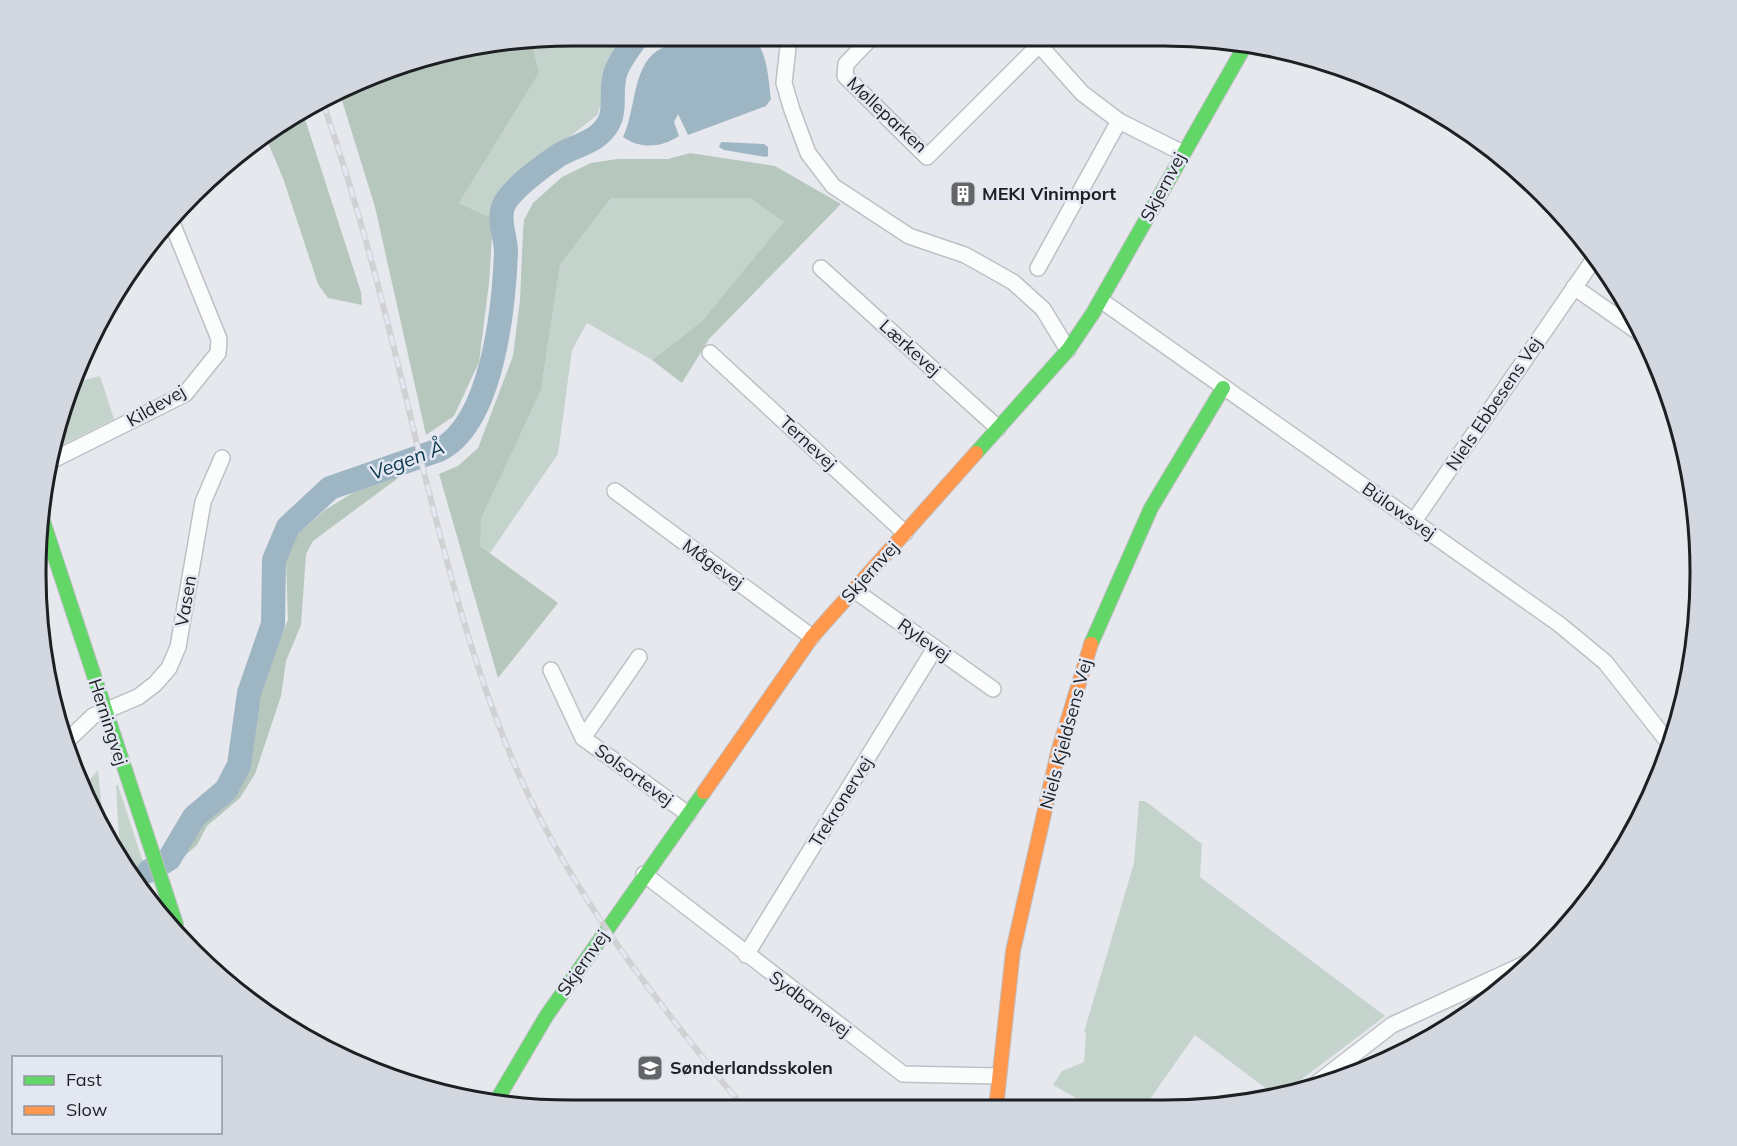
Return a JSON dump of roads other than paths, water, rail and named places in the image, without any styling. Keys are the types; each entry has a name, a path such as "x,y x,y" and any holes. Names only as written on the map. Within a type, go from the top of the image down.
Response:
{"street":[{"path":"788,46 784,83 792,110 808,153 833,186 909,236 965,255 1013,282 1043,309 1068,350"},
{"name":"Mølleparken","path":"863,46 846,64 844,76 927,157 1032,46"},
{"name":"Mølleparken","path":"1040,46 1082,93 1119,121 1182,152"},
{"name":"Skjernvej","path":"500,1094 546,1015 812,637 1068,350 1102,301 1182,152 1241,52"},
{"path":"1038,268 1119,121"},
{"name":"Kildevej","path":"60,457 185,394 218,353 219,339 174,229"},
{"name":"Niels Ebbesens Vej","path":"1414,521 1590,264"},
{"name":"Lærkevej","path":"822,268 998,429"},
{"path":"1574,287 1628,325"},
{"name":"Bülowsvej","path":"1102,301 1559,624 1605,662 1664,737"},
{"name":"Ternevej","path":"710,353 905,533"},
{"name":"Niels Kjeldsens Vej","path":"996,1100 1013,951 1058,752 1093,637 1151,508 1223,388"},
{"name":"Vasen","path":"72,736 93,716 138,697 155,684 169,668 178,647 203,502 222,458"},
{"name":"Mågevej","path":"615,491 812,637"},
{"name":"Herningvej","path":"48,537 165,886 170,912"},
{"name":"Rylevej","path":"854,590 993,689"},
{"name":"Trekronervej","path":"746,955 935,648"},
{"path":"583,738 639,657"},
{"name":"Solsortevej","path":"552,670 583,738 688,814"},
{"name":"Sydbanevej","path":"644,874 903,1074 998,1076"},
{"path":"1330,1073 1392,1025 1508,972"}],"water":[{"path":"760,46 766,66 771,99 766,106 688,135 678,114 674,122 679,136 658,145 636,144 623,137 636,87 646,63 653,54 664,47"},
{"path":"721,142 764,144 768,147 768,156 724,150 719,147"}],"waterway":[{"name":"Vegen Å","path":"149,871 169,859 194,817 226,790 239,765 249,693 273,624 274,560 288,527 330,488 439,450 457,436 472,415 492,361 498,331 506,252 501,218 503,207 519,186 536,172 559,155 592,140 604,129 612,114 616,71 631,46"}],"railway":[{"path":"325,109 374,272 461,613 503,737 542,822 566,866 593,908 680,1030 737,1100"}],"place":[{"name":"MEKI Vinimport","path":"963,194"},
{"name":"Sønderlandsskolen","path":"650,1068"}]}
